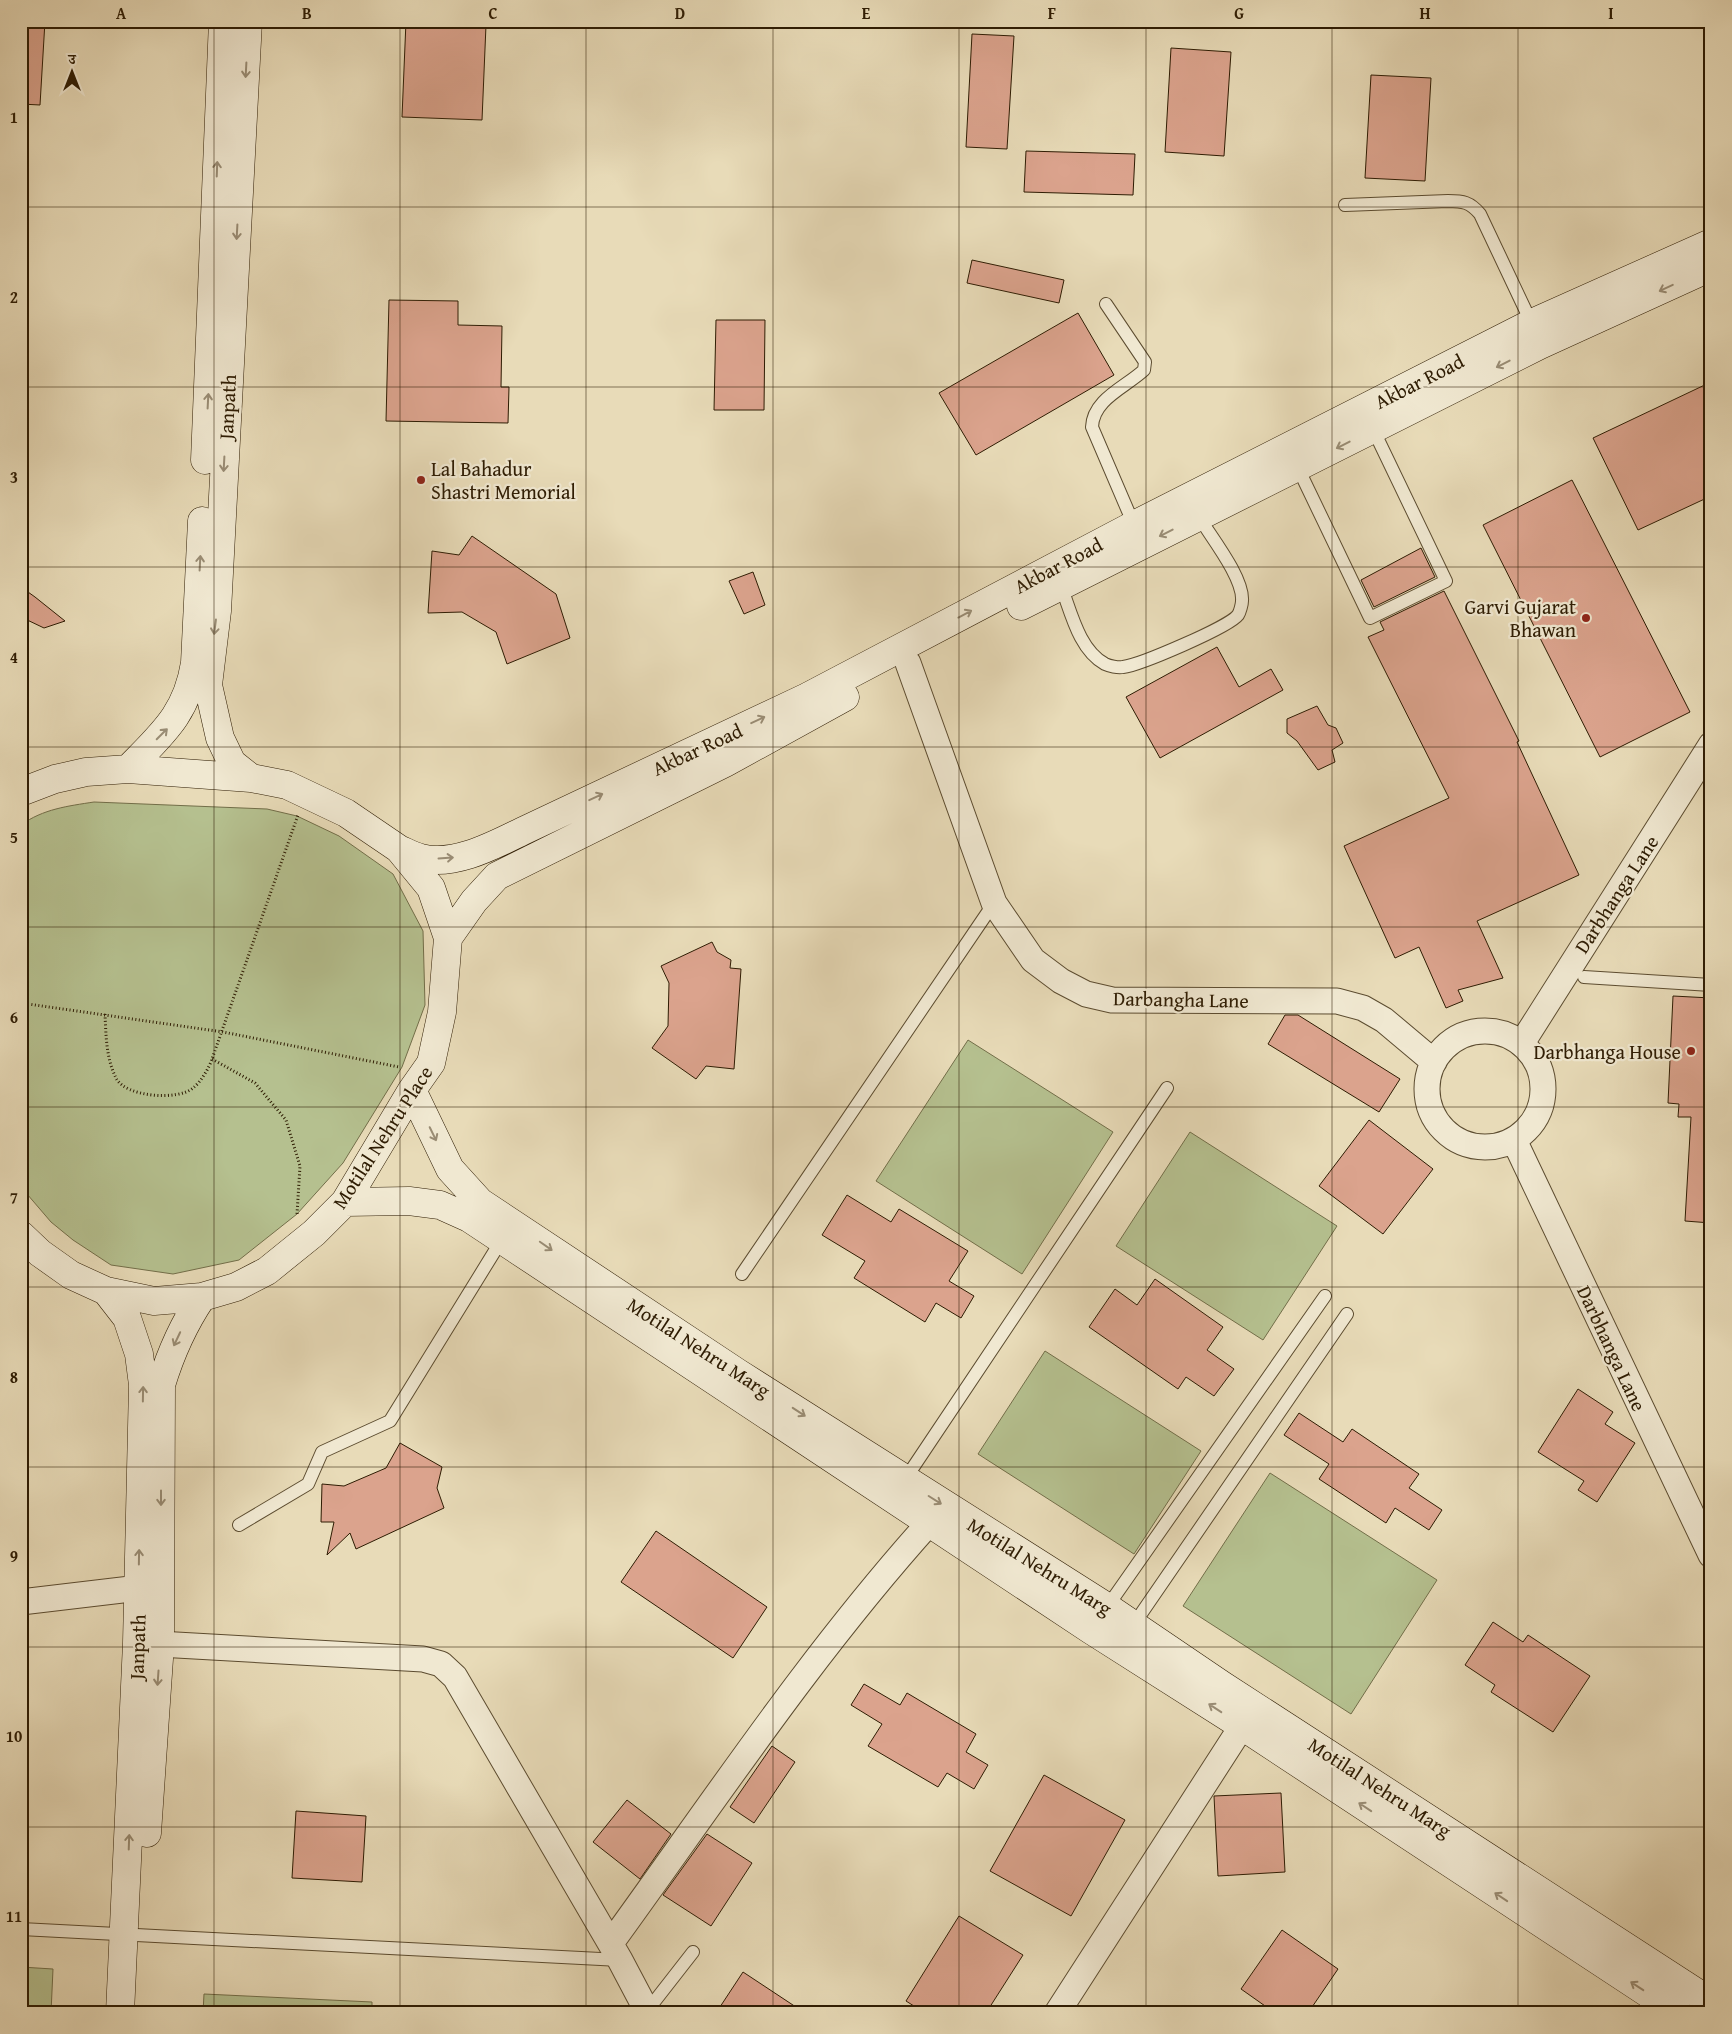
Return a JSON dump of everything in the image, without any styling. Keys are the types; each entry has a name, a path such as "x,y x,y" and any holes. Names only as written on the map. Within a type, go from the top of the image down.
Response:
{"main road":[{"name":"Janpath","path":"128,769 172,724 192,684 195,663 223,21"},
{"name":"Janpath","path":"248,21 217,611 208,685 220,738 232,763 251,778"},
{"name":"Akbar Road","path":"399,849 422,858 450,858 485,849 806,697 1134,525 1536,334 1711,243"},
{"name":"Akbar Road","path":"448,938 474,901 497,876 725,763 908,663 1374,429 1536,334 1711,267"},
{"name":"Motilal Nehru Place","path":"21,792 55,779 86,772 128,769 251,778 287,785 346,813 399,849 430,888 448,938 442,1012 431,1063 407,1079 345,1202 314,1233 266,1270 236,1287 202,1297 154,1301 106,1291 71,1275 40,1253 21,1235"},
{"name":"Motilal Nehru Marg","path":"407,1079 450,1168 480,1202 730,1368 899,1489 930,1522 1091,1630 1126,1636 1230,1690 1581,1933 1678,2013"},
{"name":"Motilal Nehru Marg","path":"345,1202 410,1201 440,1205 469,1218 501,1241 899,1489 1107,1607 1126,1636 1242,1726 1581,1933 1711,2002"},
{"name":"Janpath","path":"106,1291 127,1318 139,1354 143,1385 139,1588 148,1644"},
{"name":"Janpath","path":"135,2013 132,1935 161,1385 172,1351 185,1321 202,1297"},
{"name":"Janpath","path":"120,2013 132,1935"}],"street":[{"name":"Darbangha Lane","path":"908,663 994,903 1033,960 1061,981 1086,994 1112,1000 1337,1001 1363,1008 1384,1020 1434,1062"},
{"name":"Darbhanga Lane","path":"1522,1043 1711,745"},
{"path":"1478,1031 1501,1032 1522,1043 1536,1060 1544,1082 1542,1105 1532,1125 1514,1140 1493,1148 1469,1146 1449,1136 1434,1118 1426,1097 1428,1074 1434,1062 1438,1053 1456,1038 1478,1031"},
{"name":"Darbhanga Lane","path":"1514,1140 1711,1555"},
{"path":"615,1952 826,1645 886,1571 930,1522"},
{"path":"21,1602 139,1588"},
{"path":"148,1644 423,1659 441,1664 455,1677 615,1952 647,2012"},
{"path":"1057,2013 1242,1726"}],"lane":[{"path":"1345,205 1448,201 1462,201 1472,204 1480,214 1536,334"},
{"path":"1106,304 1145,362 1144,370 1105,400 1092,417 1092,427 1134,525"},
{"path":"1298,468 1370,618 1446,582 1374,429"},
{"path":"1061,586 1082,641 1093,656 1107,665 1123,667 1141,661 1224,626 1238,615 1242,602 1241,587 1199,517"},
{"path":"742,1274 994,903"},
{"path":"1584,977 1711,985"},
{"path":"899,1489 1167,1088"},
{"path":"239,1525 308,1484 322,1452 390,1421 501,1241"},
{"path":"1091,1630 1326,1296"},
{"path":"1126,1636 1347,1314"},
{"path":"21,1929 132,1935 615,1952"},
{"path":"647,2012 693,1952"}],"path":[{"path":"105,1014 106,1045 116,1080 128,1090 170,1097 193,1088 212,1059 297,816 307,795"},
{"path":"21,1004 105,1014 222,1032 373,1063 407,1079"},
{"path":"212,1059 255,1083 286,1120 300,1166 296,1214"}],"green space":[{"path":"94,802 267,809 297,816 339,836 393,874 423,931 425,1005 402,1067 343,1163 297,1214 239,1260 173,1274 111,1265 73,1240 51,1222 21,1187 21,825 47,812"},
{"path":"968,1040 1113,1132 1022,1274 876,1181"},
{"path":"1190,1132 1337,1226 1263,1340 1116,1246"},
{"path":"1045,1351 1201,1451 1134,1554 978,1454"},
{"path":"1270,1473 1437,1580 1351,1714 1183,1606"},
{"path":"21,1967 53,1969 51,2013 21,2013"},
{"path":"204,1994 372,2002 372,2013 203,2013"}],"building":[{"path":"21,21 45,21 40,105 21,104"},
{"path":"406,21 486,25 482,120 402,117"},
{"path":"972,34 1014,36 1007,149 966,147"},
{"path":"1171,48 1231,52 1224,156 1165,152"},
{"path":"1371,75 1431,78 1425,181 1365,178"},
{"path":"1026,151 1135,154 1133,195 1024,192"},
{"path":"972,260 1064,280 1059,303 967,283"},
{"path":"389,300 458,301 458,325 502,326 501,387 509,387 508,423 386,421"},
{"path":"1078,313 1114,375 976,455 939,393"},
{"path":"716,320 765,320 764,410 714,410"},
{"path":"1711,382 1711,496 1638,530 1593,438"},
{"name":"Garvi Gujarat Bhawan","path":"1572,480 1690,712 1600,757 1483,525"},
{"path":"472,536 556,594 570,638 507,664 496,632 462,612 428,613 432,551 459,555"},
{"path":"1421,548 1435,577 1374,607 1361,580"},
{"path":"753,572 765,605 744,614 729,581"},
{"path":"21,587 65,621 44,628 21,617"},
{"path":"1444,591 1519,741 1517,742 1579,875 1477,921 1503,978 1458,990 1463,1001 1446,1008 1419,947 1395,958 1344,846 1449,798 1368,637 1384,630 1380,622"},
{"path":"1217,647 1239,687 1271,669 1283,690 1160,758 1126,697"},
{"path":"1317,706 1328,725 1336,728 1343,743 1332,750 1335,762 1318,770 1297,741 1287,733 1287,719"},
{"path":"712,942 717,952 731,960 730,968 741,969 734,1069 706,1066 696,1079 652,1048 668,1026 669,983 661,966"},
{"name":"Darbhanga House","path":"1673,996 1711,998 1711,1223 1685,1221 1691,1117 1678,1117 1679,1104 1668,1103"},
{"path":"1285,1015 1298,1015 1400,1079 1379,1112 1268,1044"},
{"path":"1369,1120 1433,1169 1383,1234 1319,1186"},
{"path":"847,1195 891,1222 899,1209 968,1251 949,1281 974,1296 961,1318 936,1303 925,1322 854,1278 865,1261 822,1235"},
{"path":"1155,1279 1223,1327 1207,1350 1234,1369 1214,1396 1186,1377 1178,1389 1089,1327 1115,1289 1137,1305"},
{"path":"1578,1389 1613,1412 1605,1424 1635,1443 1597,1502 1578,1490 1584,1481 1538,1452"},
{"path":"1299,1413 1343,1442 1352,1429 1419,1474 1409,1488 1442,1510 1429,1530 1395,1508 1386,1523 1319,1479 1329,1464 1284,1435"},
{"path":"400,1443 442,1467 437,1488 444,1508 356,1549 350,1533 327,1555 334,1522 321,1522 322,1484 344,1486 386,1468"},
{"path":"656,1531 767,1607 733,1658 621,1582"},
{"path":"1493,1622 1523,1642 1528,1635 1590,1676 1553,1732 1491,1692 1495,1685 1465,1665"},
{"path":"864,1684 900,1705 907,1693 976,1734 966,1752 988,1765 974,1789 947,1773 938,1787 868,1746 882,1724 851,1705"},
{"path":"772,1746 795,1762 754,1823 730,1807"},
{"path":"1044,1775 1125,1820 1071,1916 990,1871"},
{"path":"1281,1793 1285,1872 1218,1876 1214,1796"},
{"path":"627,1800 671,1834 640,1879 593,1842"},
{"path":"296,1811 366,1816 362,1882 292,1878"},
{"path":"707,1834 752,1863 711,1926 663,1895"},
{"path":"959,1916 1023,1955 986,2013 925,2013 906,2001"},
{"path":"1282,1930 1338,1969 1308,2013 1275,2013 1241,1989"},
{"path":"743,1972 805,2013 716,2013"}],"place":[{"name":"Lal Bahadur Shastri Memorial","path":"421,480"},
{"name":"Garvi Gujarat Bhawan","path":"1586,618"},
{"name":"Darbhanga House","path":"1691,1051"}]}
